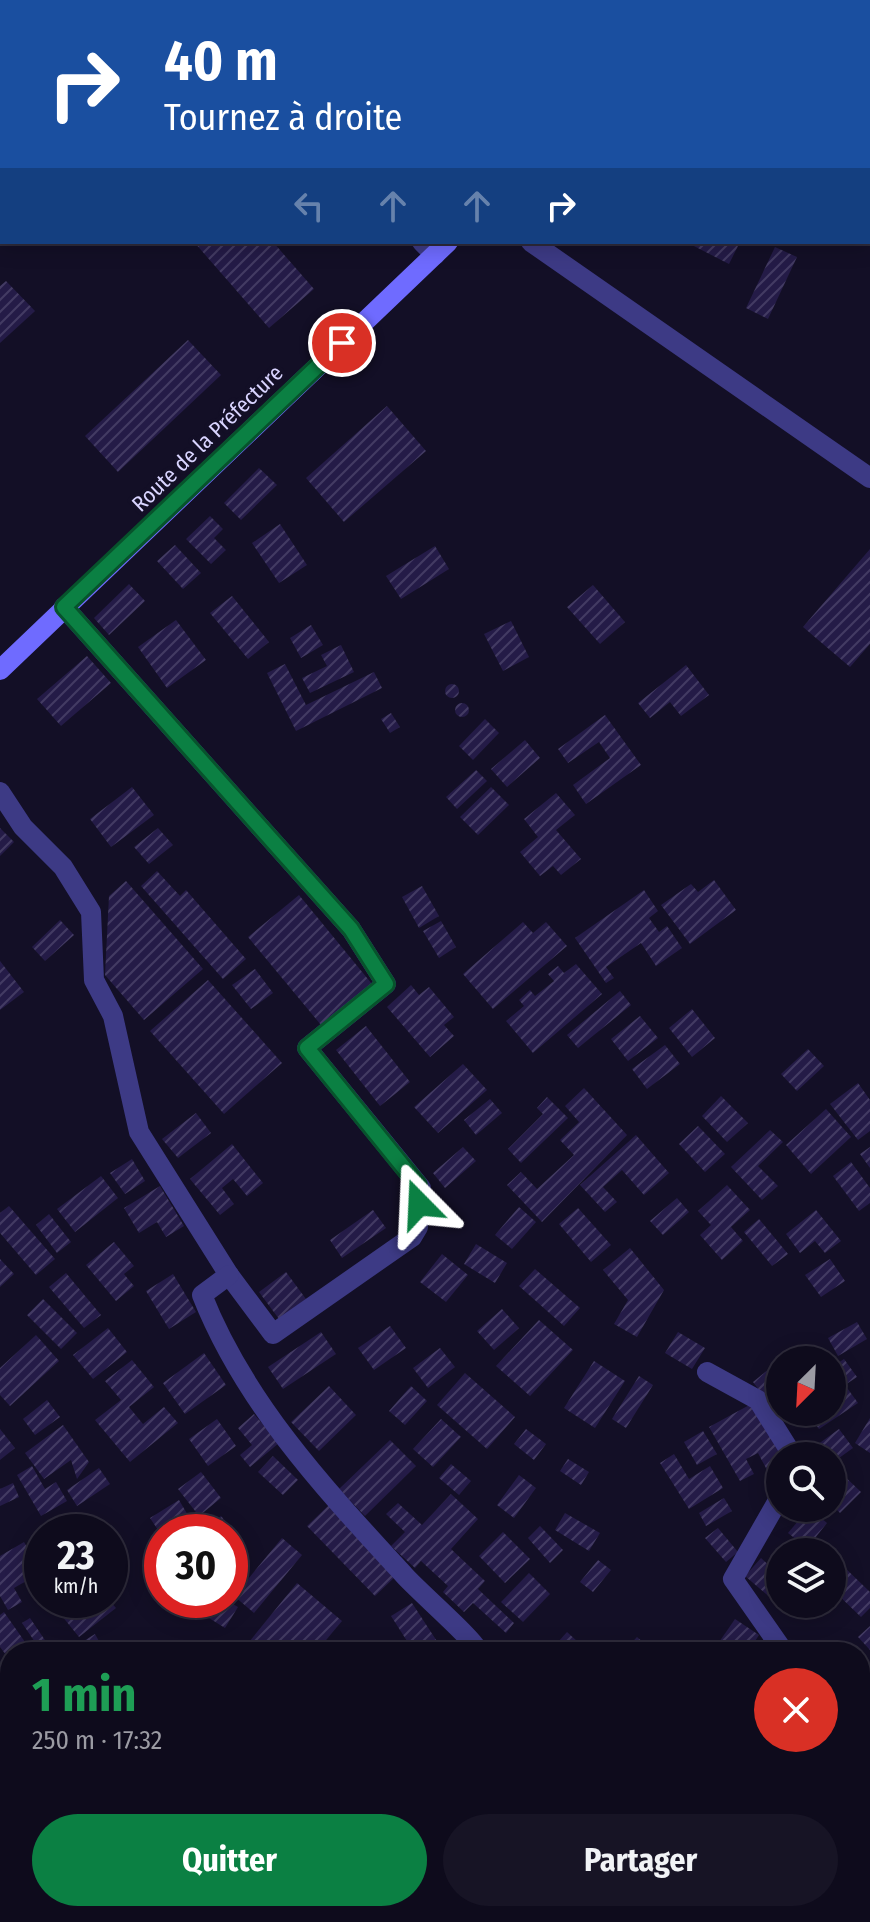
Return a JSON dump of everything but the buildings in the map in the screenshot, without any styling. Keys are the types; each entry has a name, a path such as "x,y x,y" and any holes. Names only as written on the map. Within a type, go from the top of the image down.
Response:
{"street":[{"path":"534,244 870,478"},
{"name":"Route de la Préfecture","path":"0,670 435,246"},
{"path":"0,792 23,827 63,867 91,912 94,980 113,1016 139,1132 229,1275 273,1334 316,1308 417,1231 421,1188 307,1048 386,984 351,929 64,607"},
{"path":"229,1275 202,1295 218,1335 261,1405 324,1488 470,1642"},
{"path":"707,1372 758,1400 784,1442"},
{"path":"766,1521 733,1579 777,1642"}],"route":[{"path":"342,343 64,607 351,929 386,984 307,1048 421,1188 419,1204"}]}
